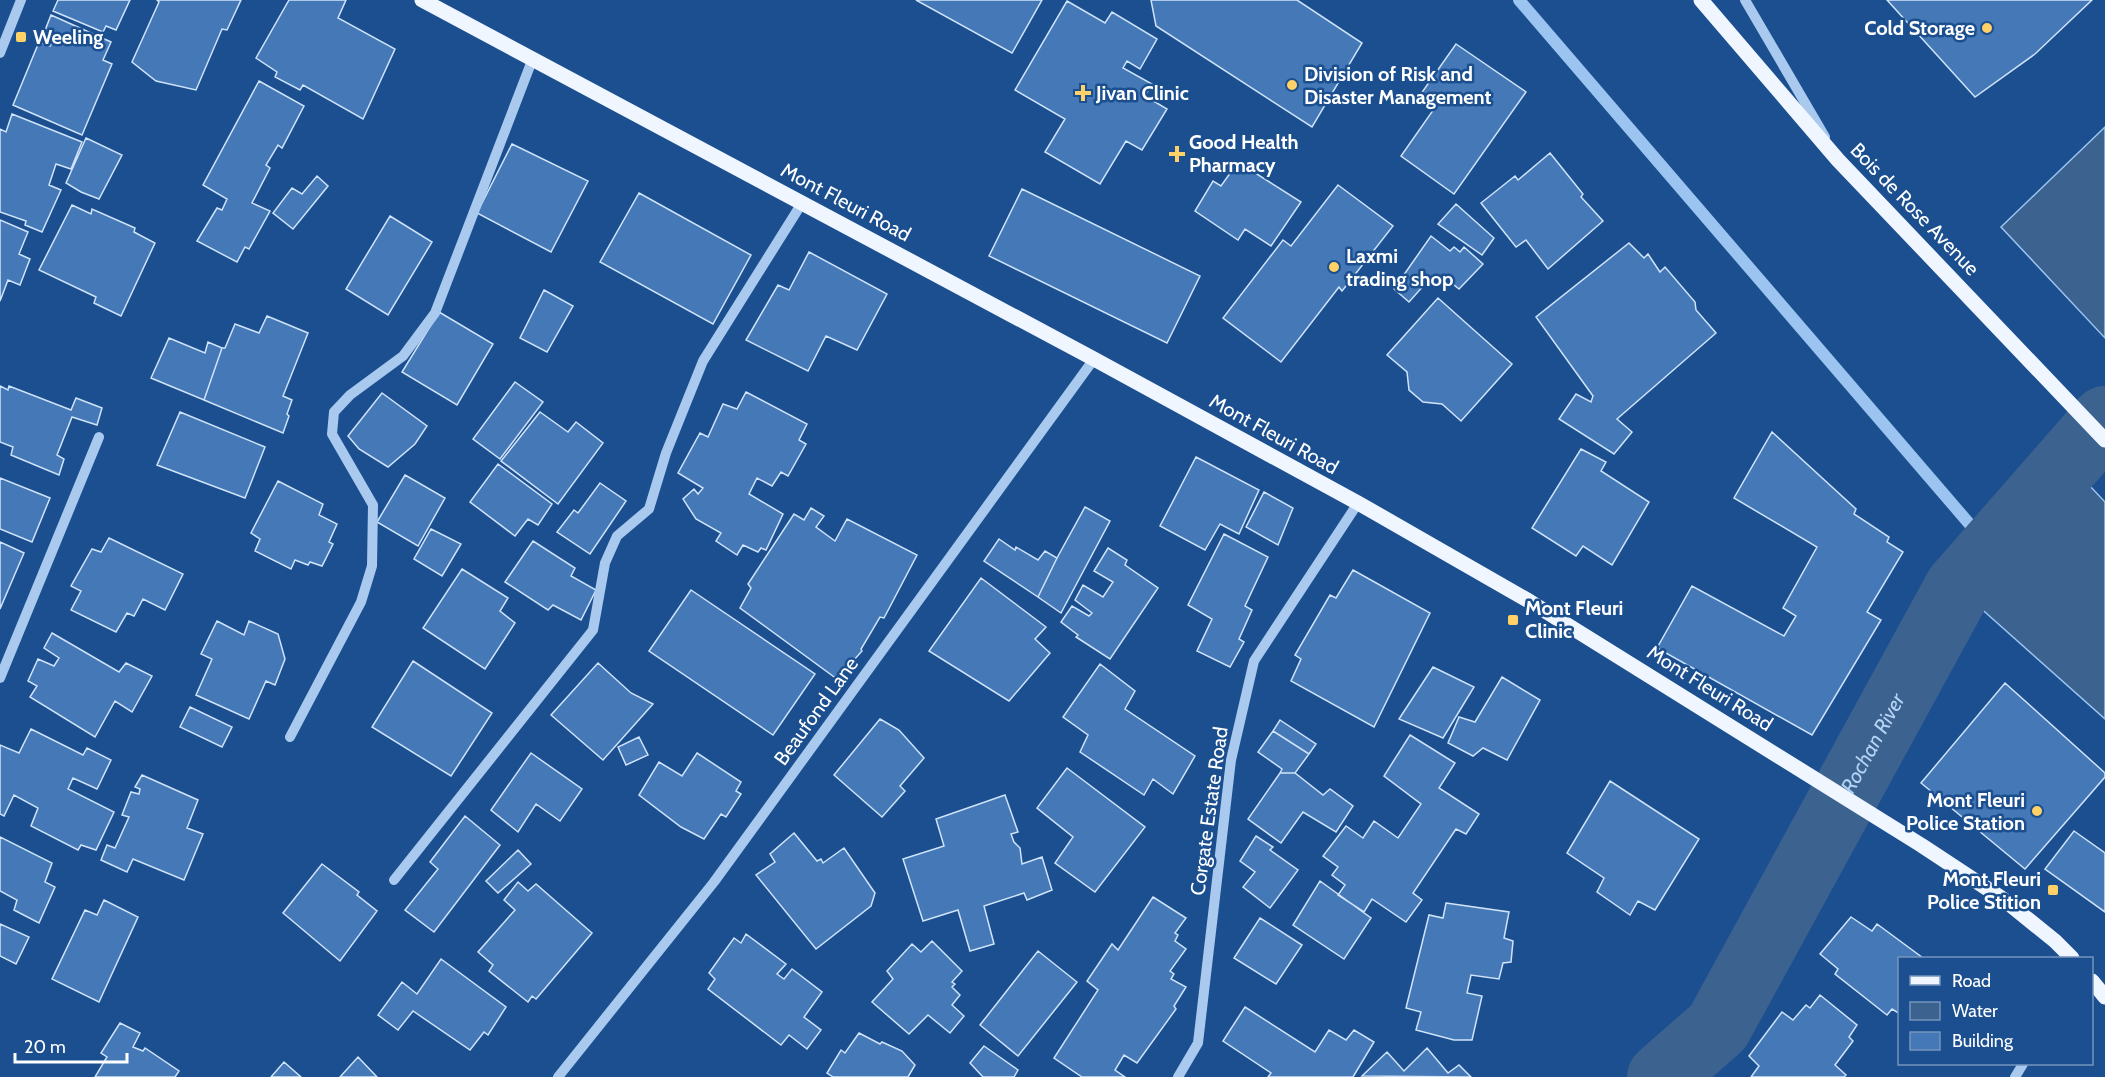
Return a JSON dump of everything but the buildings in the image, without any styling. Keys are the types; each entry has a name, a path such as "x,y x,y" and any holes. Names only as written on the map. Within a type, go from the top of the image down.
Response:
{"main road":[{"name":"Mont Fleuri Road","path":"422,0 1094,359 1358,503 1529,601 1921,845 2003,899 2071,957"},
{"name":"Bois de Rose Avenue","path":"1701,0 1838,160 2105,440"},
{"path":"2093,983 2105,997"}],"street":[{"path":"0,52 21,0"},
{"path":"1745,0 1838,160"},
{"path":"290,736 361,602 372,566 373,505 332,434 334,412 350,395 403,356 435,313 533,58"},
{"path":"394,880 593,630 605,563 617,536 650,509 666,453 703,361 802,203"},
{"name":"Beaufond Lane","path":"558,1077 714,882 1094,359"},
{"path":"0,678 99,437"},
{"name":"Corgate Estate Road","path":"1178,1077 1198,1043 1231,760 1254,661 1358,503"}],"water":[{"path":"2105,127 2105,338 2001,227"},
{"path":"2073,468 2105,502 2105,719 1958,588"}],"waterway":[{"path":"1519,0 1991,549"},
{"name":"Rochan River","path":"1661,1077 1718,1027 1958,588 2105,420"}],"place":[{"name":"Cold Storage","path":"1987,28"},
{"name":"Weeling","path":"21,37"},
{"name":"Division of Risk and Disaster Management","path":"1292,85"},
{"name":"Jivan Clinic","path":"1083,93"},
{"name":"Good Health Pharmacy","path":"1177,154"},
{"name":"Laxmi trading shop","path":"1334,267"},
{"name":"Mont Fleuri Clinic","path":"1513,620"},
{"name":"Mont Fleuri Police Station","path":"2037,811"},
{"name":"Mont Fleuri Police Stition","path":"2053,890"}]}
